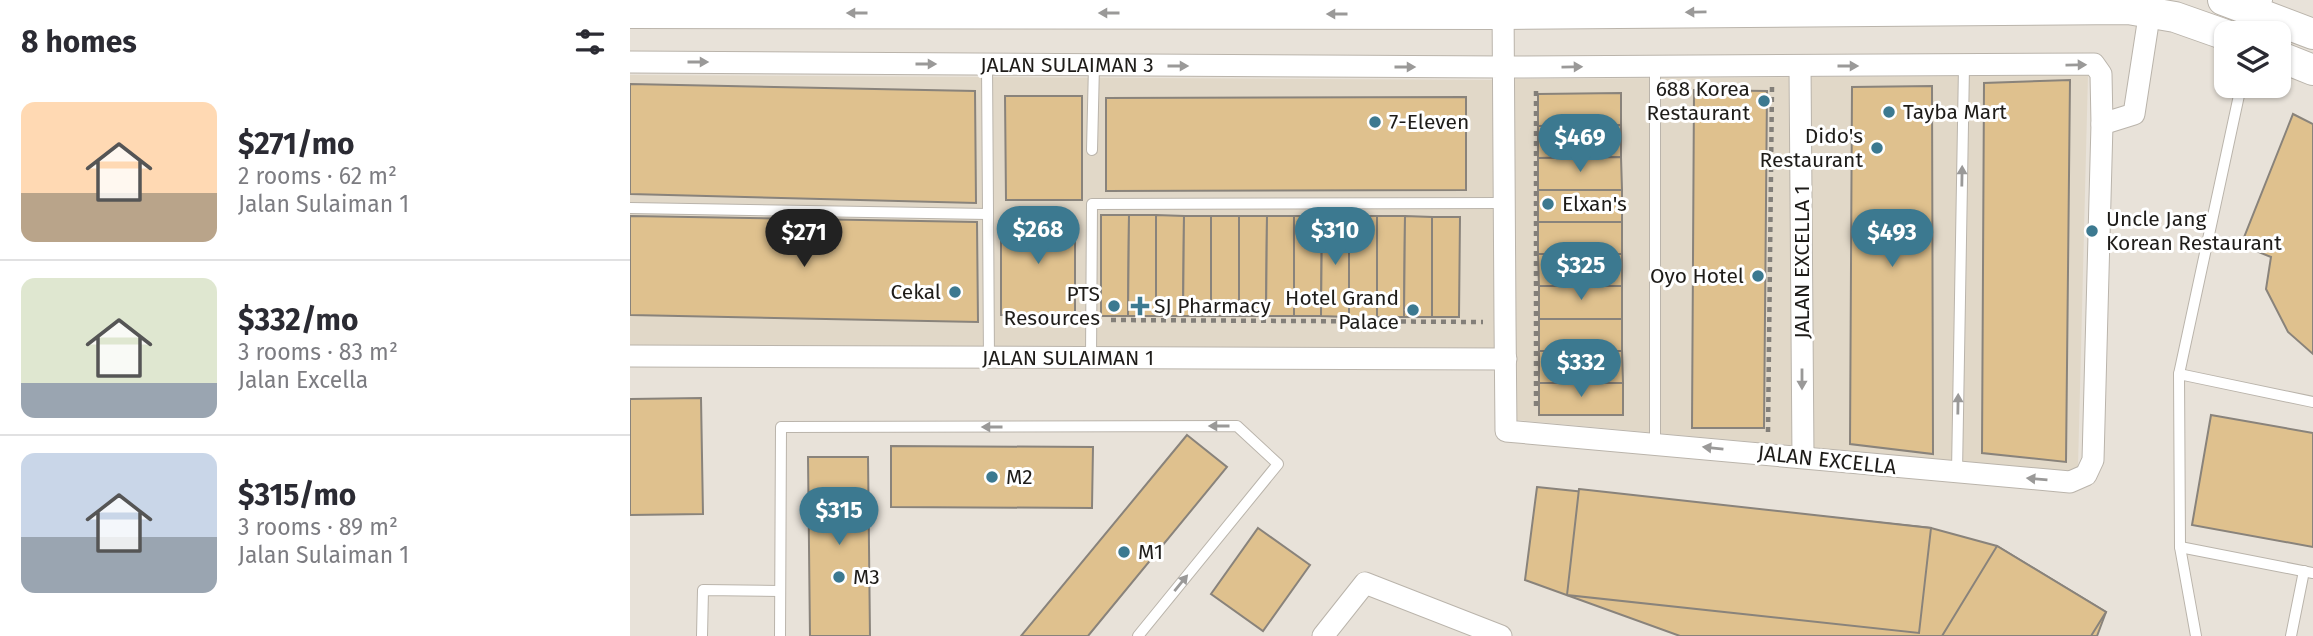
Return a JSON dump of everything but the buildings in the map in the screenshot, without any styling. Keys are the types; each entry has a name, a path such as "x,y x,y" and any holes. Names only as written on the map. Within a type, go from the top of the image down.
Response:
{"street":[{"path":"2223,0 2313,34"},
{"path":"630,13 1503,7 2150,10 2214,31"},
{"name":"JALAN EXCELLA","path":"1503,7 1506,431 1656,442 2070,482 2086,475 2093,460 2101,74 2094,64 1964,66"},
{"path":"2102,124 2134,114 2150,10"},
{"path":"2291,61 2313,70"},
{"name":"JALAN SULAIMAN 3","path":"630,62 1503,67 1964,66"},
{"name":"JALAN EXCELLA 1","path":"1801,66 1803,457"},
{"name":"JALAN SULAIMAN 1","path":"630,356 1506,359"},
{"path":"1323,636 1365,583 1501,636"}],"lane":[{"path":"987,64 989,359"},
{"path":"1092,150 1094,65"},
{"path":"1655,66 1656,442"},
{"path":"1957,472 1964,66"},
{"path":"2196,636 2180,547 2179,374 2238,98"},
{"path":"1091,359 1092,204 1504,203"},
{"path":"630,208 988,214"},
{"path":"2179,374 2313,402"},
{"path":"780,636 781,428 1237,426 1278,464 1138,636"},
{"path":"2180,547 2308,572 2291,636"},
{"path":"702,636 703,590 780,591"}],"path":[{"path":"1768,454 1772,65"},
{"path":"1536,67 1536,433"},
{"path":"987,319 1505,322"}],"shaded area":[{"path":"630,75 1495,80 1496,348 630,345"},
{"path":"2088,75 2078,467 2070,471 1517,420 1512,79"}],"place":[{"name":"688 Korea Restaurant","path":"1764,101"},
{"name":"Tayba Mart","path":"1889,112"},
{"name":"7-Eleven","path":"1375,122"},
{"name":"Dido's Restaurant","path":"1877,148"},
{"name":"Elxan's","path":"1548,204"},
{"name":"Uncle Jang Korean Restaurant","path":"2092,231"},
{"name":"Oyo Hotel","path":"1758,276"},
{"name":"Cekal","path":"955,292"},
{"name":"PTS Resources","path":"1114,306"},
{"name":"SJ Pharmacy","path":"1140,306"},
{"name":"Hotel Grand Palace","path":"1413,310"},
{"name":"M2","path":"992,477"},
{"name":"M1","path":"1124,552"},
{"name":"M3","path":"839,577"}]}
